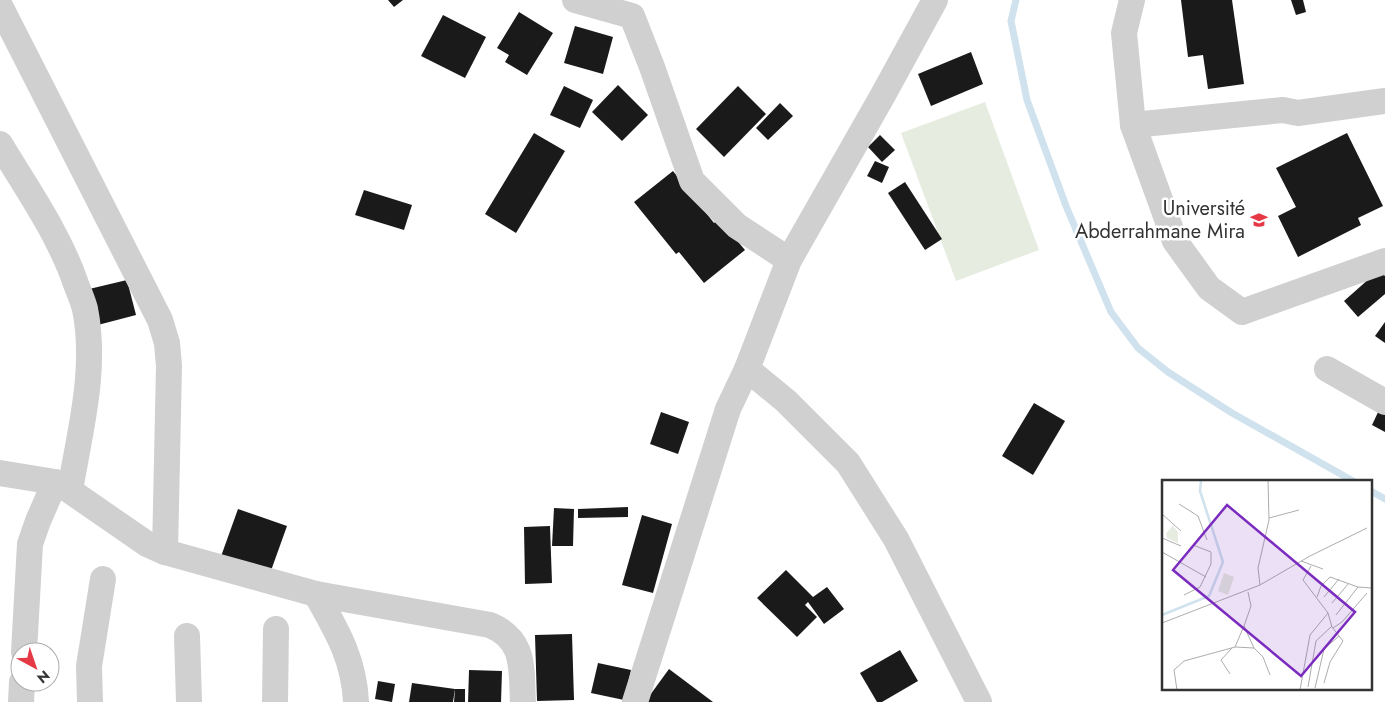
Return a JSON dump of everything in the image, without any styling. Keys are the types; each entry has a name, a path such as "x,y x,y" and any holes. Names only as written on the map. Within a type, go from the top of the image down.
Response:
{"street":[{"path":"575,0 631,8 692,181 738,226 789,260"},
{"path":"635,702 728,409 747,369 789,260 935,0"},
{"path":"1132,0 1124,33 1133,125 1175,240 1209,288 1242,312 1385,261"},
{"path":"0,6 160,320 167,343 170,366 165,552"},
{"path":"1133,125 1283,110 1298,113 1385,101"},
{"path":"0,144 57,240 72,272 85,308 88,338 89,373 62,486 38,520 30,544 25,642"},
{"path":"747,369 786,401 848,463 896,539 979,702"},
{"path":"1327,369 1385,402"},
{"path":"0,473 62,486 148,544 165,552 316,594 490,625 500,629 509,636 520,654 523,702"},
{"path":"90,702 89,666 103,579"},
{"path":"316,594 352,666 356,702"},
{"path":"275,702 276,629"},
{"path":"187,636 189,702"}],"shaded area":[{"path":"985,102 1039,250 956,281 901,133"}],"building":[{"path":"388,0 403,0 394,7"},
{"path":"1181,0 1232,0 1244,84 1208,89 1203,55 1188,57"},
{"path":"1291,0 1303,0 1306,12 1296,15"},
{"path":"519,12 553,33 527,75 505,62 509,55 497,48"},
{"path":"443,15 486,37 465,78 421,56"},
{"path":"575,26 613,37 603,74 564,63"},
{"path":"971,52 983,84 931,106 918,74"},
{"path":"618,85 648,115 622,141 592,112"},
{"path":"564,86 593,100 580,128 550,115"},
{"path":"738,86 766,114 724,157 696,129"},
{"path":"780,103 793,116 768,140 756,128"},
{"path":"534,133 565,151 516,233 485,214"},
{"path":"1347,133 1383,206 1358,218 1361,225 1298,257 1278,216 1296,207 1276,168"},
{"path":"880,135 895,150 882,162 868,147"},
{"path":"875,161 889,167 882,183 867,176"},
{"path":"673,171 714,223 719,219 745,250 704,283 679,252 676,254 634,202"},
{"path":"905,182 942,239 925,250 888,193"},
{"path":"364,190 412,205 404,230 355,215"},
{"path":"1379,270 1385,276 1385,294 1358,317 1344,301"},
{"path":"127,280 136,315 94,326 85,290"},
{"path":"1385,322 1385,343 1375,336"},
{"path":"1034,403 1065,421 1033,475 1002,456"},
{"path":"1380,408 1385,411 1385,432 1372,425"},
{"path":"661,412 689,422 678,454 650,444"},
{"path":"628,507 628,517 578,518 578,509"},
{"path":"554,508 574,509 573,546 552,546"},
{"path":"238,509 287,526 268,579 219,562"},
{"path":"642,515 672,524 653,593 622,585"},
{"path":"550,526 552,583 525,584 524,527"},
{"path":"786,570 813,597 827,587 844,609 824,624 808,602 805,605 817,617 797,637 757,598"},
{"path":"572,634 574,700 537,701 535,635"},
{"path":"900,650 918,681 882,702 877,702 860,673"},
{"path":"598,663 631,670 624,700 591,693"},
{"path":"669,669 713,702 645,702"},
{"path":"469,670 502,671 501,702 468,702"},
{"path":"378,681 395,684 392,702 375,699"},
{"path":"412,683 455,689 453,702 409,702"},
{"path":"455,689 465,689 465,702 454,702"}],"waterway":[{"path":"1016,0 1011,21 1027,100 1066,206 1111,312 1138,348 1168,372 1232,413 1351,480"},
{"path":"1372,492 1385,499"}],"place":[{"name":"Université Abderrahmane Mira","path":"1259,220"}]}
